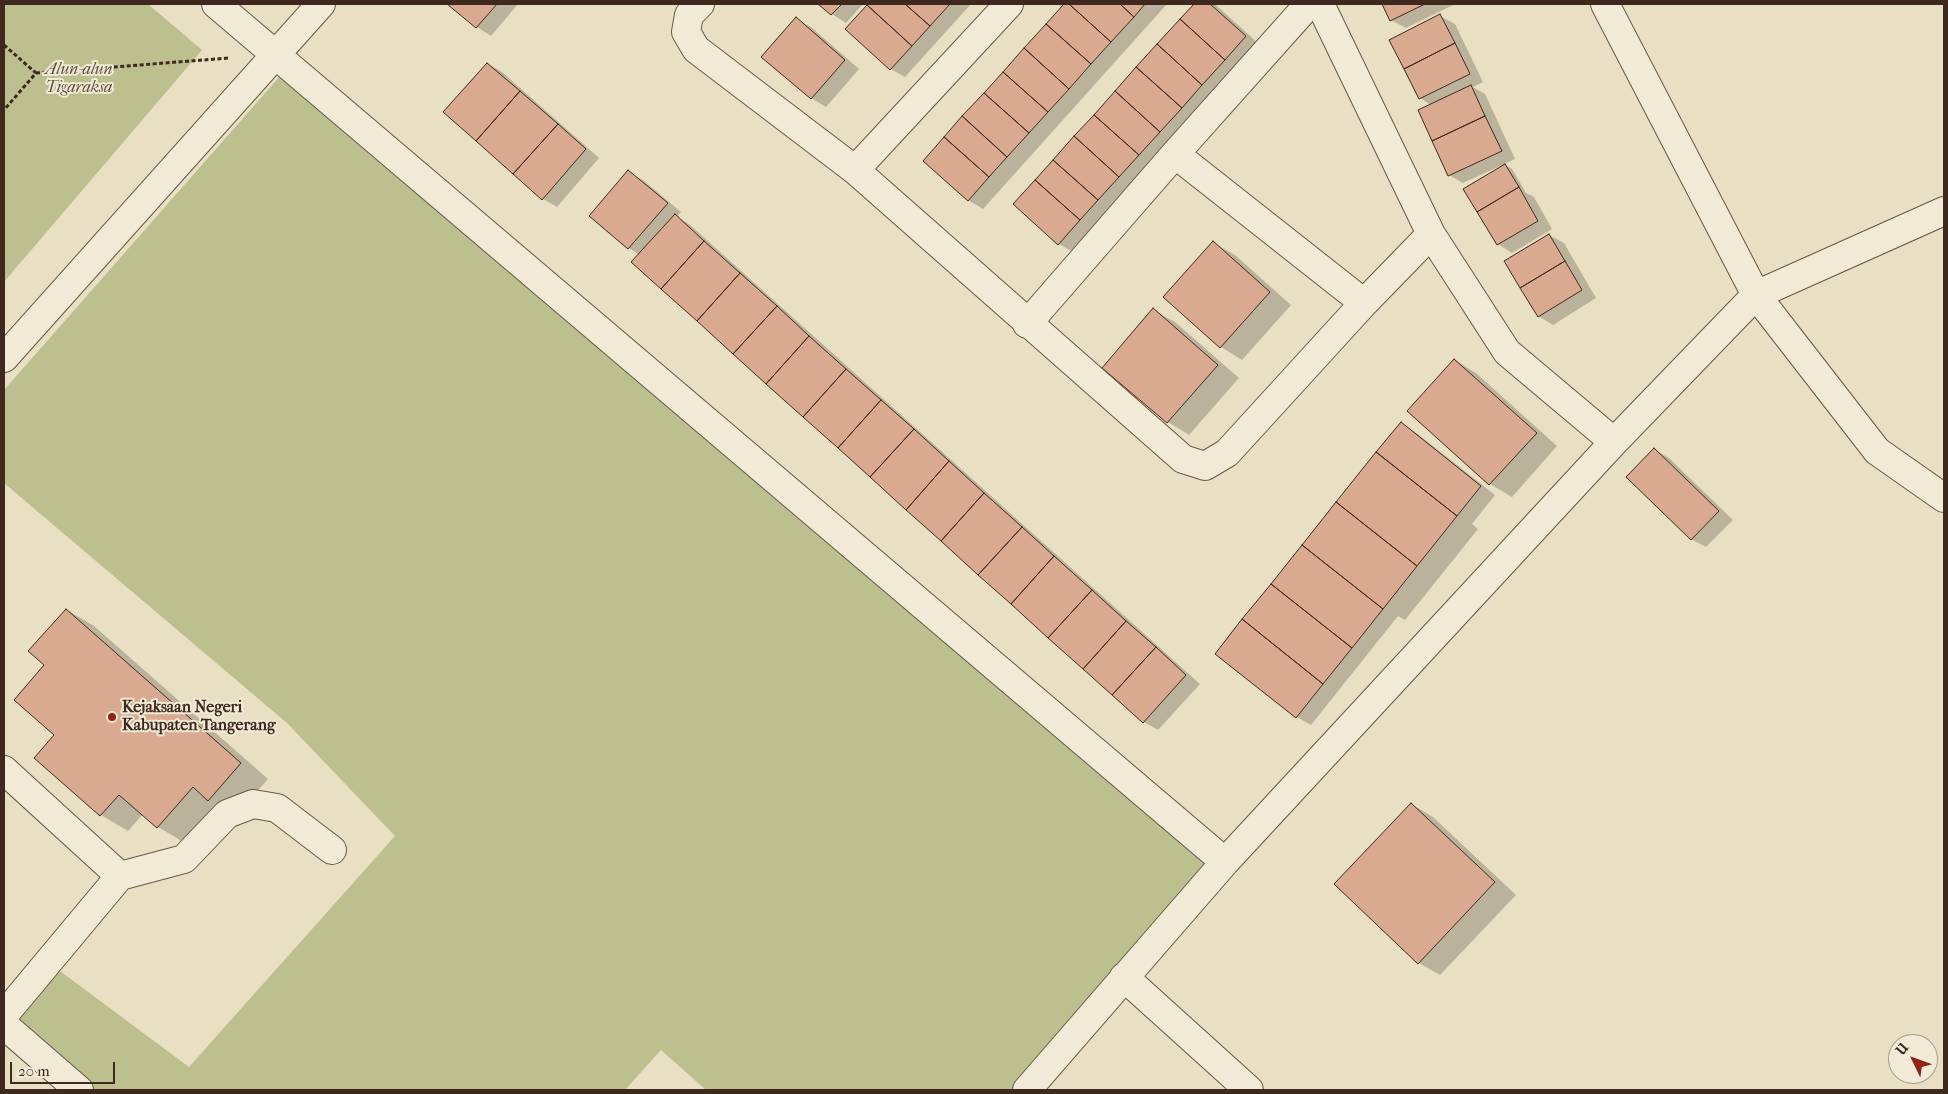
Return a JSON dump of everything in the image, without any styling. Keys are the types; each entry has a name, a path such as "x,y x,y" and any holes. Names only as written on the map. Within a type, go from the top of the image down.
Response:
{"street":[{"path":"216,4 1225,862"},
{"path":"4,358 321,4"},
{"path":"700,4 689,15 686,32 696,49 855,170 1027,324 1183,459 1205,466 1227,453 1364,303 1431,234"},
{"path":"855,170 1009,4"},
{"path":"1027,324 1309,4"},
{"path":"1320,4 1431,234 1507,352 1614,442"},
{"path":"1605,4 1756,295 1877,451 1944,498"},
{"path":"1175,154 1364,303"},
{"path":"1027,1090 1225,862 1614,442 1756,295 1944,211"},
{"path":"4,770 120,876"},
{"path":"4,1015 120,876 184,859 227,814 254,804 278,808 332,850"},
{"path":"1124,977 1236,1086"},
{"path":"4,1025 79,1090"}],"path":[{"path":"4,45 36,73"},
{"path":"4,110 36,73 275,54"}],"green space":[{"name":"Alun-alun Tigaraksa","path":"4,4 148,4 202,50 4,282"},
{"path":"281,75 1219,862 1025,1090 706,1090 661,1050 625,1090 88,1090 12,1024 60,971 189,1067 395,836 287,723 4,483 4,390"}],"building":[{"path":"447,4 497,4 476,28"},
{"path":"818,4 842,4 831,15"},
{"path":"868,4 905,4 930,26 912,46"},
{"path":"905,4 950,4 930,26"},
{"path":"1064,4 1069,4 1111,42 1091,64 1046,24"},
{"path":"1069,4 1120,4 1134,17 1111,42"},
{"path":"1120,4 1145,4 1134,17"},
{"path":"1194,4 1210,4 1246,36 1225,60 1180,19"},
{"path":"1382,4 1425,4 1390,21"},
{"path":"867,5 912,46 890,70 845,29"},
{"path":"1440,14 1455,43 1404,69 1389,40"},
{"path":"796,17 845,60 811,99 761,57"},
{"path":"1180,19 1225,60 1202,85 1157,44"},
{"path":"1046,24 1091,64 1069,89 1024,48"},
{"path":"1455,43 1470,74 1419,99 1404,69"},
{"path":"1157,44 1202,85 1182,108 1136,67"},
{"path":"1024,48 1069,89 1048,112 1003,72"},
{"path":"487,63 520,91 476,141 443,112"},
{"path":"1136,67 1182,108 1160,132 1115,91"},
{"path":"1003,72 1048,112 1029,133 984,93"},
{"path":"1471,85 1485,116 1432,141 1418,110"},
{"path":"520,91 558,124 513,174 476,141"},
{"path":"1115,91 1160,132 1139,155 1094,115"},
{"path":"984,93 1029,133 1007,157 962,116"},
{"path":"1094,115 1139,155 1119,177 1074,136"},
{"path":"962,116 1007,157 989,177 944,137"},
{"path":"1485,116 1502,151 1448,176 1432,141"},
{"path":"558,124 586,149 542,200 513,174"},
{"path":"1074,136 1119,177 1098,200 1053,160"},
{"path":"944,137 989,177 968,201 923,161"},
{"path":"1053,160 1098,200 1080,220 1035,180"},
{"path":"1505,164 1519,187 1477,212 1463,189"},
{"path":"628,170 668,203 628,249 589,216"},
{"path":"1035,180 1080,220 1058,245 1013,204"},
{"path":"1519,187 1538,221 1497,245 1477,212"},
{"path":"675,214 704,241 661,289 631,262"},
{"path":"1549,234 1565,261 1520,288 1504,261"},
{"path":"704,241 740,273 697,321 661,289"},
{"path":"1213,241 1270,292 1220,348 1163,297"},
{"path":"1565,261 1582,290 1538,317 1520,288"},
{"path":"740,273 777,306 733,354 697,321"},
{"path":"777,306 809,336 766,384 733,354"},
{"path":"1153,308 1218,365 1167,423 1102,368"},
{"path":"809,336 846,369 803,417 766,384"},
{"path":"1454,359 1537,433 1489,485 1407,411"},
{"path":"846,369 881,400 838,448 803,417"},
{"path":"881,400 914,429 870,477 838,448"},
{"path":"1401,422 1481,486 1457,516 1376,452"},
{"path":"914,429 949,461 906,510 870,477"},
{"path":"1654,448 1719,511 1691,540 1626,477"},
{"path":"1376,452 1457,516 1417,566 1336,502"},
{"path":"949,461 984,493 941,541 906,510"},
{"path":"984,493 1022,527 978,575 941,541"},
{"path":"1336,502 1417,566 1383,609 1302,545"},
{"path":"1022,527 1054,556 1011,604 978,575"},
{"path":"1302,545 1383,609 1352,648 1271,584"},
{"path":"1054,556 1092,590 1048,638 1011,604"},
{"path":"1271,584 1352,648 1323,684 1242,619"},
{"path":"1092,590 1126,621 1083,669 1048,638"},
{"name":"Kejaksaan Negeri Kabupaten Tangerang","path":"66,609 241,763 208,801 193,787 157,828 119,795 100,816 34,758 54,735 14,700 44,665 28,651"},
{"path":"1242,619 1323,684 1296,718 1215,654"},
{"path":"1126,621 1156,647 1112,695 1083,669"},
{"path":"1156,647 1186,675 1143,723 1112,695"},
{"path":"1411,803 1495,882 1418,964 1334,884"}],"place":[{"name":"Kejaksaan Negeri Kabupaten Tangerang","path":"112,717"}]}
